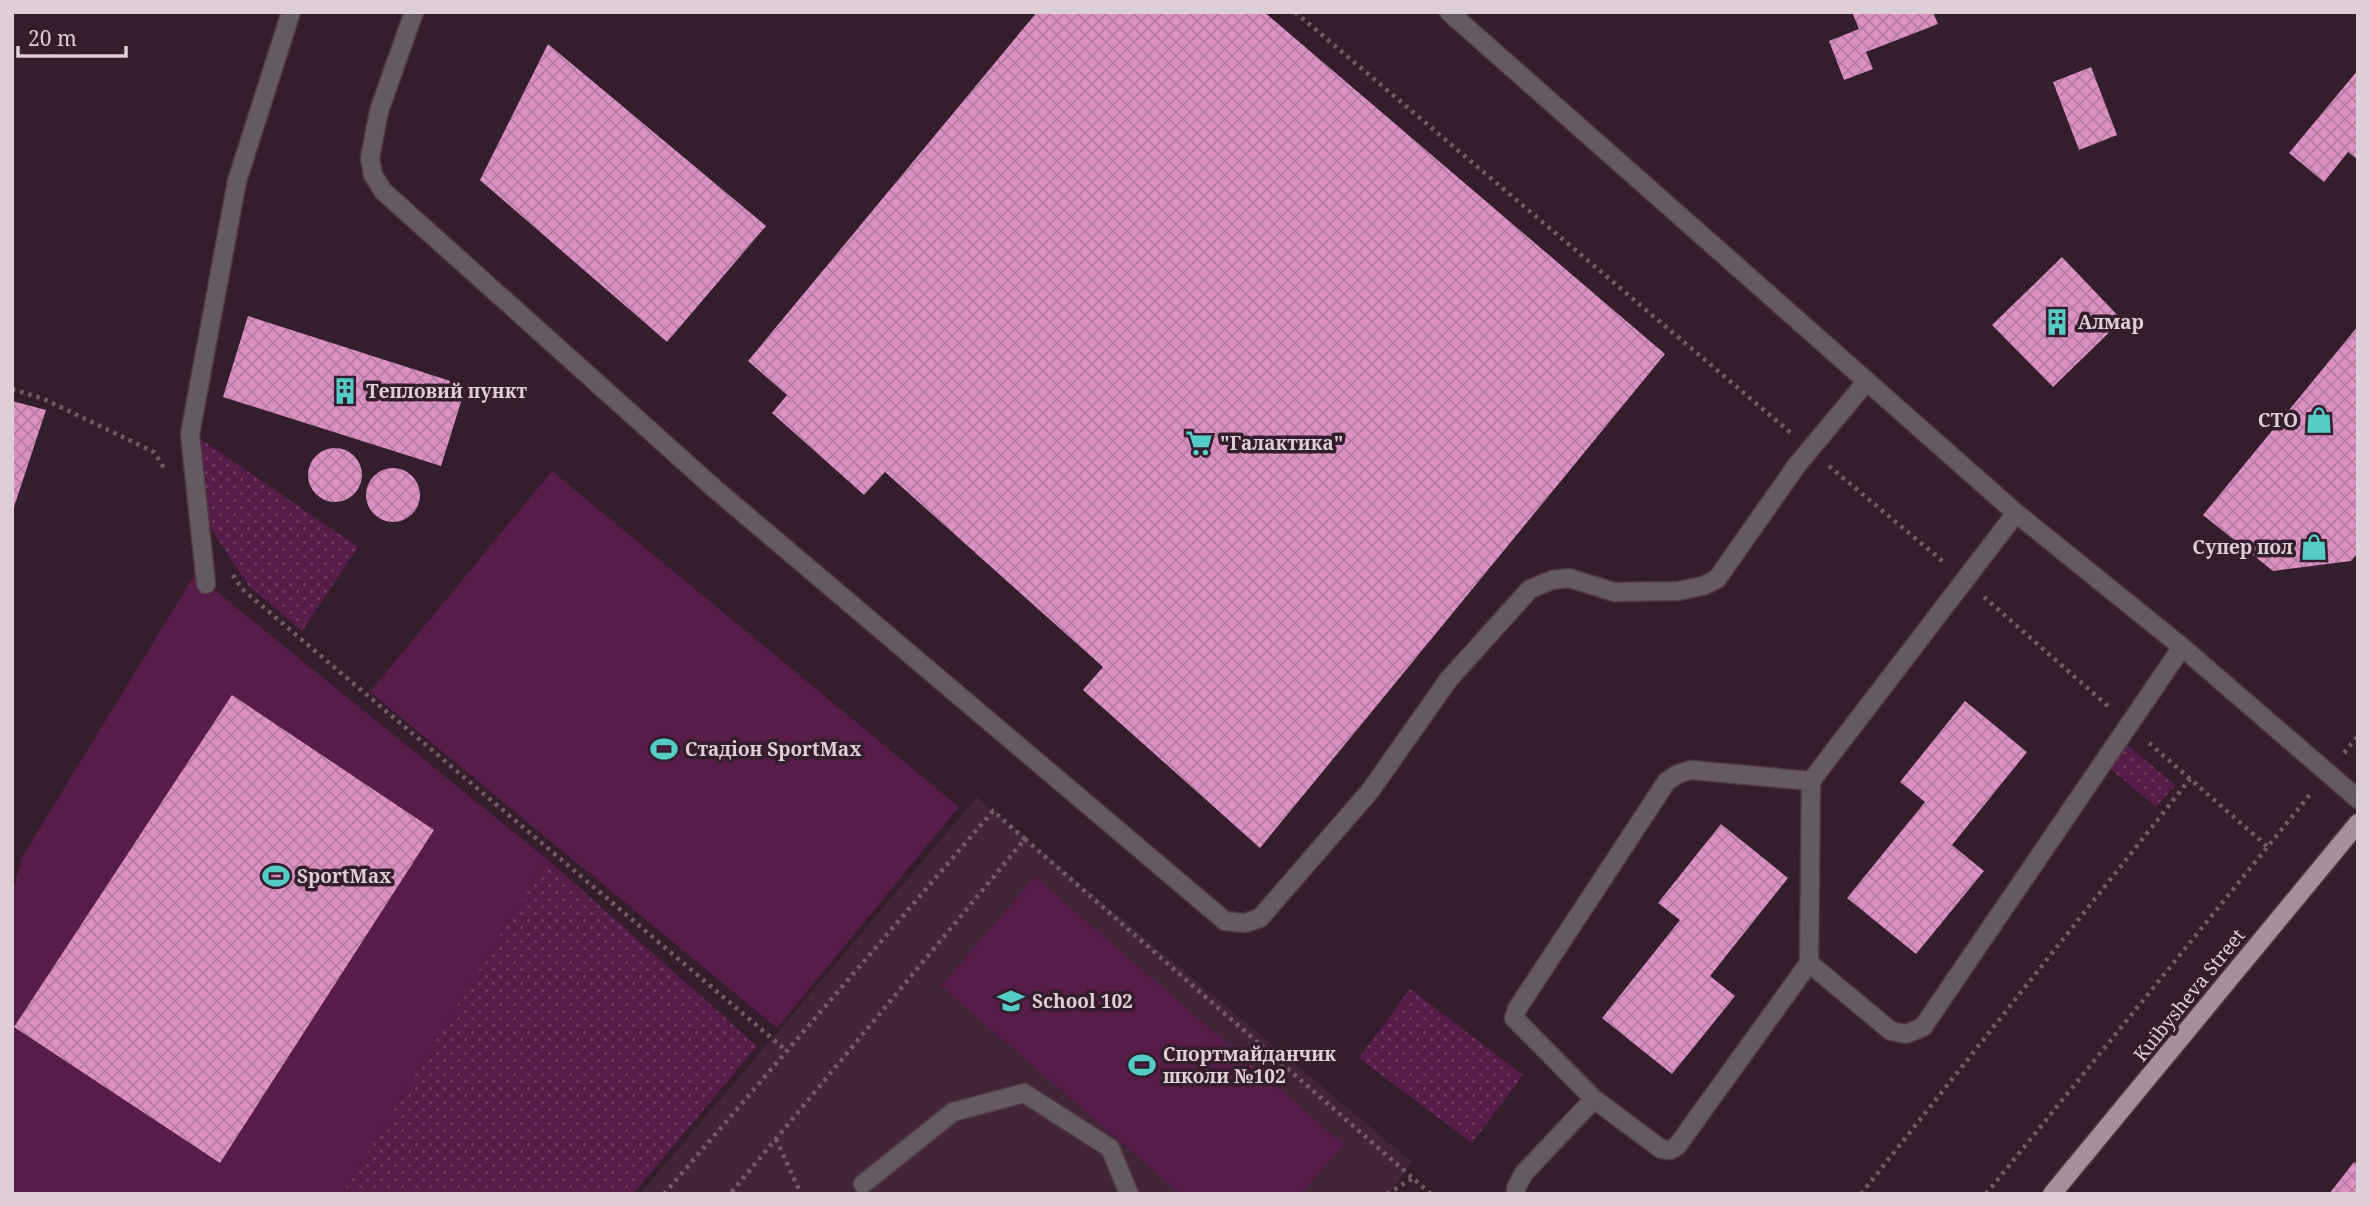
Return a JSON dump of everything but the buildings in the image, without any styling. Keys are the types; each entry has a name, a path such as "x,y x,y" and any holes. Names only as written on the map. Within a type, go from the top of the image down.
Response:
{"main road":[{"name":"Kuibysheva Street","path":"2052,1194 2358,822"}],"street":[{"path":"206,584 190,434 237,181 291,12"},
{"path":"414,12 379,111 370,158 373,175 383,191 715,489 1225,920 1245,923 1260,918 1370,791 1449,679 1530,589 1552,580 1569,578 1614,592 1678,591 1703,586 1717,579 1797,465 1867,381"},
{"path":"1449,12 1466,19 2016,513 2182,647 2358,799"},
{"path":"1811,781 1691,770 1667,781 1517,1009 1514,1018 1594,1099 1661,1149 1670,1150 1678,1146 1809,963 1811,781 2016,513"},
{"path":"1809,963 1891,1031 1906,1034 1923,1027 2182,647"},
{"path":"863,1184 953,1112 1024,1093 1110,1148 1129,1194"},
{"path":"1516,1194 1516,1188 1524,1173 1594,1099"}],"path":[{"path":"1295,12 1965,580 2268,848"},
{"path":"12,389 44,399 154,452 167,472"},
{"path":"228,567 242,589 787,1051"},
{"path":"1986,1194 2358,736"},
{"path":"1861,1194 2190,779"},
{"path":"664,1194 993,811 1431,1194"},
{"path":"730,1194 1025,839"},
{"path":"776,1139 801,1194"},
{"path":"1387,1194 1413,1178"}],"shaded area":[{"path":"196,436 358,547 302,631 248,585 206,521"},
{"name":"Стадіон SportMax","path":"552,471 959,807 777,1028 370,692"},
{"name":"SportMax","path":"195,574 547,859 342,1194 12,1194 12,894 22,857"},
{"path":"2124,742 2175,785 2156,807 2105,764"},
{"name":"School 102","path":"977,797 1412,1162 1389,1194 640,1194"},
{"path":"547,859 757,1046 633,1194 338,1194"},
{"name":"Спортмайданчик школи №102","path":"1035,877 1344,1145 1301,1194 1181,1194 941,986"},
{"path":"1410,989 1523,1075 1472,1143 1359,1058"}],"place":[{"name":"Алмар","path":"2057,322"},
{"name":"Тепловий пункт","path":"345,391"},
{"name":"СТО","path":"2319,420"},
{"name":"\"Галактика\"","path":"1199,443"},
{"name":"Супер пол","path":"2314,547"},
{"name":"Стадіон SportMax","path":"664,749"},
{"name":"SportMax","path":"276,876"},
{"name":"School 102","path":"1011,1001"},
{"name":"Спортмайданчик школи №102","path":"1142,1065"}]}
